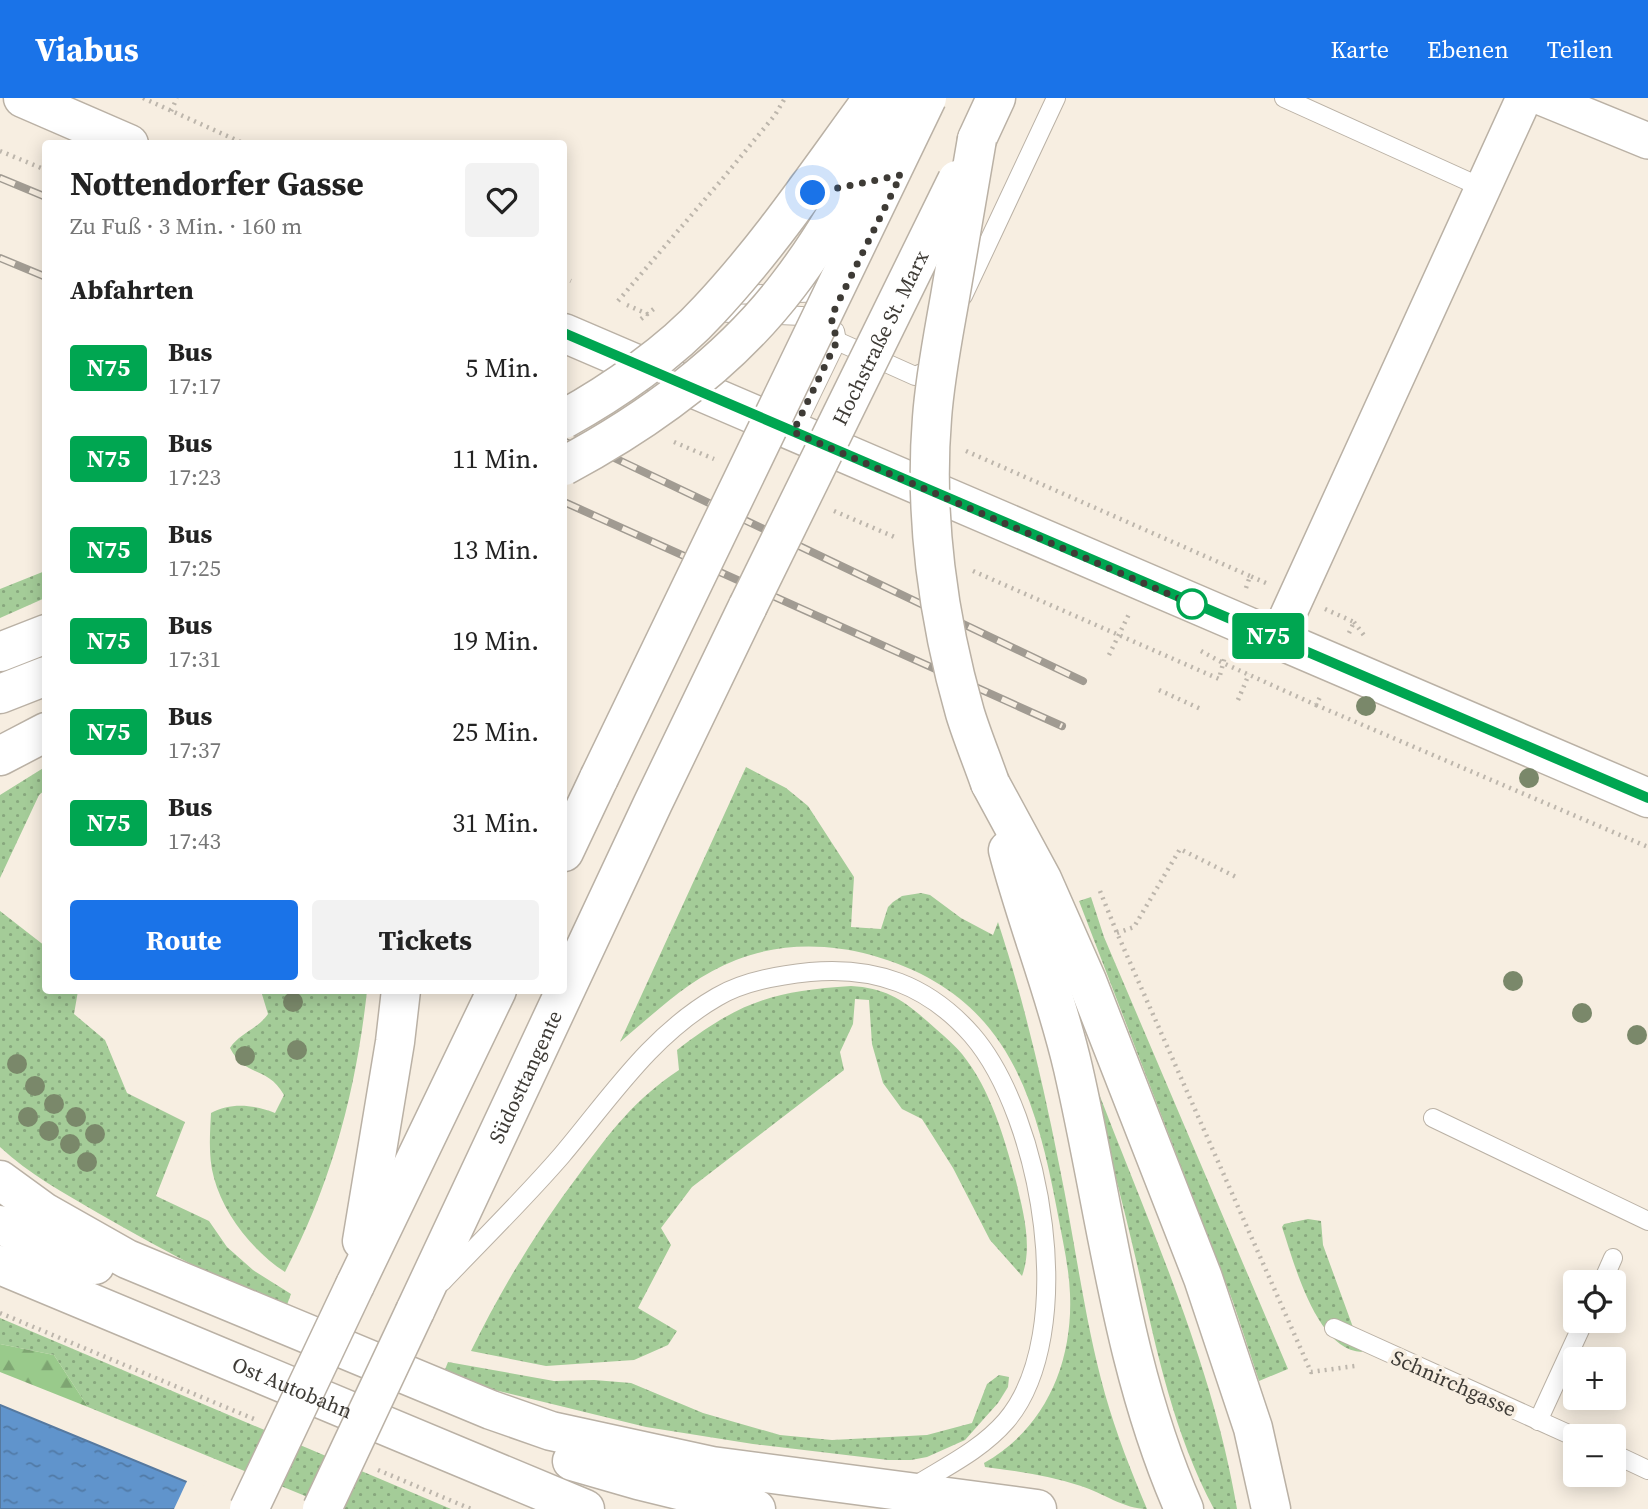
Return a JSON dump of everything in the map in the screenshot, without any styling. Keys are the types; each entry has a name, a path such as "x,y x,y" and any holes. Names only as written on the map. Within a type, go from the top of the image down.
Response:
{"main road":[{"path":"23,98 120,140"},
{"path":"567,417 630,377 708,312 762,248 873,98"},
{"name":"Hochstraße St. Marx","path":"653,803 996,98"},
{"path":"567,464 640,420 694,380 742,338 789,284 832,219 925,107"},
{"path":"567,846 925,107"},
{"path":"977,139 938,365 932,419 931,501 939,587 953,667 965,715 1030,884 1087,981 1207,1289 1238,1377 1271,1509"},
{"path":"567,334 1648,798"},
{"path":"0,652 42,636"},
{"path":"0,694 42,678"},
{"path":"0,756 42,734"},
{"name":"Südosttangente","path":"567,987 653,803"},
{"path":"1030,884 1073,1066 1128,1340 1155,1436 1184,1509"},
{"path":"355,1285 396,1042 401,994"},
{"path":"248,1509 495,994"},
{"name":"Südosttangente","path":"322,1509 564,994"},
{"path":"0,1180 44,1212 127,1259 491,1410 551,1431 712,1466 1037,1509"},
{"path":"0,1225 535,1448 638,1480 756,1509"},
{"name":"Ost Autobahn","path":"0,1265 585,1509"}],"street":[{"path":"1277,639 1524,98"},
{"path":"1543,98 1648,141"}],"lane":[{"path":"838,114 894,98"},
{"path":"1284,98 1483,188"},
{"path":"837,341 915,376 929,370 1053,100"},
{"path":"793,432 837,341 831,317 911,155 925,107"},
{"path":"829,135 925,107"},
{"path":"818,156 925,107"},
{"path":"804,176 911,155"},
{"path":"788,198 901,175"},
{"path":"773,219 890,199"},
{"path":"757,240 878,223"},
{"path":"741,259 867,245"},
{"path":"723,278 856,268"},
{"path":"707,295 844,291"},
{"path":"692,311 831,317"},
{"path":"415,1311 562,1155 630,1071 691,1014 720,995 760,981 794,974 830,970 857,971 882,976 912,988 945,1011 971,1034 991,1061 1008,1094 1037,1189 1047,1273 1046,1311 1034,1368 1024,1392 1007,1420 984,1443 907,1490"},
{"path":"1433,1118 1648,1221"},
{"path":"1608,1270 1613,1258"},
{"name":"Schnirchgasse","path":"1334,1328 1563,1432"},
{"path":"1538,1421 1578,1333"},
{"path":"1626,1460 1648,1470"}],"path":[{"path":"143,98 236,140"},
{"path":"171,111 177,98"},
{"path":"618,301 775,115 785,98"},
{"path":"0,151 42,168"},
{"path":"567,279 571,281"},
{"path":"641,319 655,308"},
{"path":"1109,655 1129,614"},
{"path":"1201,650 1223,663"},
{"path":"1238,700 1249,674"},
{"path":"1159,690 1203,710"},
{"path":"1316,705 1648,847"},
{"path":"1117,933 1134,927 1180,849 1238,878"},
{"path":"1100,891 1311,1372 1401,1359"},
{"path":"0,1313 261,1422"},
{"path":"372,1468 471,1509"}],"green space":[{"path":"42,572 42,599 0,618 0,589"},
{"path":"746,767 786,788 808,806 854,877 851,927 881,929 888,907 893,902 902,896 921,893 930,895 961,918 993,935 998,922 1025,1012 1046,1103 1085,1308 1105,1394 1147,1509 1130,1506 1057,1479 985,1467 984,1463 1024,1432 1051,1392 1066,1345 1070,1294 1065,1252 1048,1165 1023,1085 1005,1050 982,1020 953,993 916,972 854,951 820,947 769,950 736,960 704,976 675,996 620,1042"},
{"path":"42,769 42,792 0,878 0,795"},
{"path":"1091,897 1104,937 1288,1369 1259,1381 1233,1302 1079,901"},
{"path":"0,911 42,944 42,994 77,994 74,1014 105,1040 127,1093 185,1122 156,1196 209,1221 227,1247 253,1270 291,1294 285,1310 190,1264 98,1213 35,1174 0,1147"},
{"path":"851,986 883,992 909,1007 958,1050 981,1083 1001,1131 1021,1204 1027,1241 1022,1276 990,1240 953,1168 922,1119 902,1109 883,1083 872,1044 869,1000 855,999 853,1024 840,1052 844,1070 692,1187 661,1228 671,1245 638,1308 677,1331 668,1345 634,1360 546,1366 471,1351 521,1259 602,1143 649,1092 679,1070 677,1050 719,1020 758,1002 800,991"},
{"path":"262,994 367,994 356,1064 340,1135 316,1204 285,1272 251,1243 232,1218 219,1192 210,1154 211,1113 227,1107 243,1106 275,1113 284,1095 270,1079 242,1064 230,1048 268,1014"},
{"path":"1096,1086 1196,1347 1226,1455 1237,1509 1214,1509 1187,1450 1177,1420 1159,1358 1092,1087"},
{"path":"1308,1219 1321,1221 1323,1245 1362,1352 1346,1347 1332,1337 1309,1302 1300,1281 1282,1227 1284,1224"},
{"path":"0,1318 451,1509 337,1509 88,1407 54,1355 0,1344"},
{"path":"0,1344 54,1355 88,1407 0,1372"},
{"path":"448,1362 554,1381 631,1383 703,1413 780,1435 832,1440 927,1435 972,1423 987,1384 999,1375 1009,1377 1008,1387 998,1403 965,1440 927,1457 888,1460 753,1444 646,1427 442,1377"}],"water":[{"path":"0,1405 252,1509 0,1509"}],"pier":[{"path":"188,1479 254,1506 256,1509 174,1509"}],"railway":[{"path":"0,178 42,195"},
{"path":"0,258 42,275"},
{"path":"567,435 1083,681"},
{"path":"567,503 1062,726"}],"bus line":[{"name":"N75","path":"567,334 1648,798"}],"route":[{"path":"813,193 901,175 831,317 837,341 793,432 1192,604"}]}
